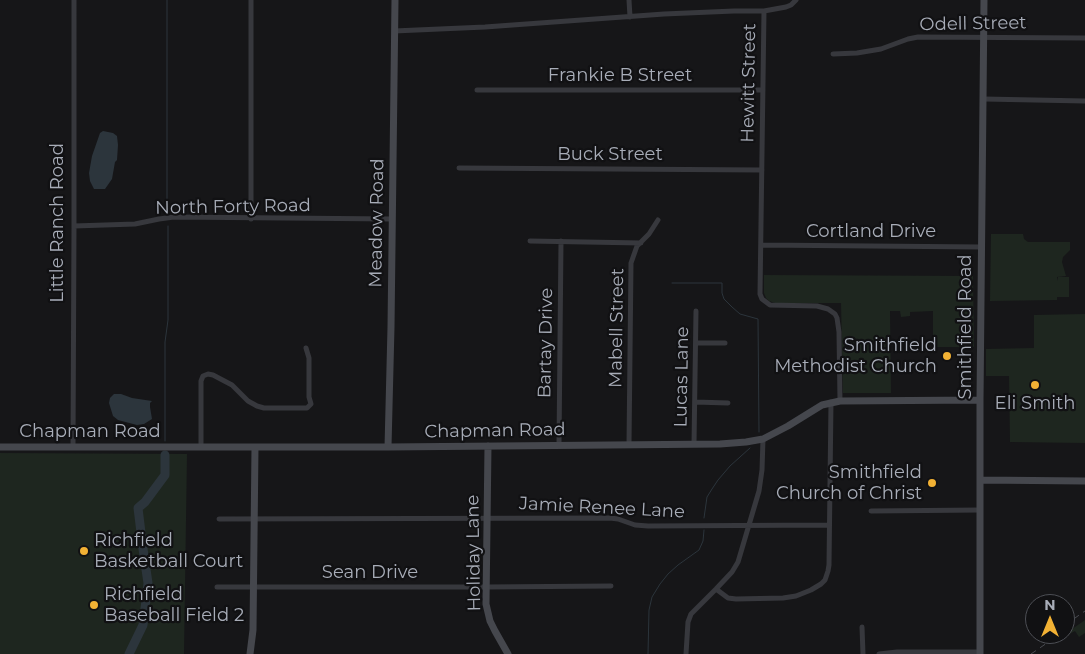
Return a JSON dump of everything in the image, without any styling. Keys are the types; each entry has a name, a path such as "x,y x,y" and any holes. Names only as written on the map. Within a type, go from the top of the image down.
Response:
{"street":[{"name":"Little Ranch Road","path":"72,447 74,0"},
{"path":"251,0 251,218"},
{"name":"Meadow Road","path":"388,447 395,0"},
{"path":"629,0 630,17"},
{"path":"764,11 789,6 796,0"},
{"name":"Smithfield Road","path":"980,653 980,400 984,0"},
{"name":"Hewitt Street","path":"394,31 694,13 764,11 760,294 765,302 770,305 823,307 832,311 837,318 840,400"},
{"name":"Odell Street","path":"832,54 857,53 881,49 918,37 1085,38"},
{"name":"Frankie B Street","path":"477,90 763,90"},
{"path":"984,99 1085,102"},
{"name":"Buck Street","path":"459,168 762,170"},
{"name":"North Forty Road","path":"74,226 135,224 174,218 392,219"},
{"name":"Mabell Street","path":"629,444 631,263 637,246 649,234 658,220"},
{"path":"530,241 641,242"},
{"name":"Bartay Drive","path":"559,445 561,241"},
{"name":"Cortland Drive","path":"761,245 981,247"},
{"name":"Lucas Lane","path":"694,444 696,311"},
{"path":"696,343 725,343"},
{"path":"201,447 201,381 203,376 213,375 232,385 248,401 264,408 307,408 311,404 309,358 306,348"},
{"name":"Chapman Road","path":"0,446 388,447 739,443 763,439 817,408 840,400 980,400"},
{"path":"695,402 728,403"},
{"path":"716,589 728,598 783,598 796,596 821,584 825,580 828,571 831,402"},
{"path":"686,654 688,622 691,614 732,572 738,562 759,491 763,439"},
{"name":"Holiday Lane","path":"488,446 486,604 490,621 508,654"},
{"path":"250,654 253,638 256,447"},
{"path":"980,480 1085,481"},
{"path":"871,511 980,510"},
{"name":"Jamie Renee Lane","path":"218,519 610,518 635,525 648,526 829,525"},
{"name":"Sean Drive","path":"217,587 611,586"},
{"path":"862,627 863,654"},
{"path":"879,654 911,651 980,653"}],"shaded area":[{"path":"103,131 117,136 117,160 112,179 105,189 94,189 89,173 92,156 100,133"},
{"path":"991,234 1023,234 1024,239 1028,242 1070,242 1070,250 1063,257 1062,262 1066,276 1057,277 1057,281 1058,277 1069,277 1069,297 1057,297 1057,300 990,301"},
{"path":"764,275 973,276 974,347 933,347 933,311 910,312 910,316 901,317 900,311 890,311 891,393 843,393 841,303 775,303 769,301 764,293"},
{"path":"1085,314 1085,443 1010,442 1009,376 986,376 986,349 1034,348 1034,315"},
{"path":"114,394 152,401 150,407 152,419 144,424 137,425 118,420 113,416 109,403 110,398"},
{"path":"0,453 187,454 184,654 0,654"},
{"path":"1085,620 1085,633 1079,637 1075,627"}],"waterway":[{"path":"167,0 167,212"},
{"path":"165,441 168,226"},
{"path":"672,283 722,283 724,299 740,314 758,319 759,432"},
{"path":"704,518 707,497 712,489 730,466 750,448"},
{"path":"129,654 143,625 148,583 138,508 145,502 165,475 165,455"},
{"path":"648,654 649,610 652,597 668,574 699,550 703,541 704,530"}],"railway":[{"path":"1075,618 1085,611"},
{"path":"1031,654 1046,644"}],"place":[{"name":"Smithfield Methodist Church","path":"947,356"},
{"name":"Eli Smith","path":"1035,385"},
{"name":"Smithfield Church of Christ","path":"932,483"},
{"name":"Richfield Basketball Court","path":"84,551"},
{"name":"Richfield Baseball Field 2","path":"94,605"}]}
